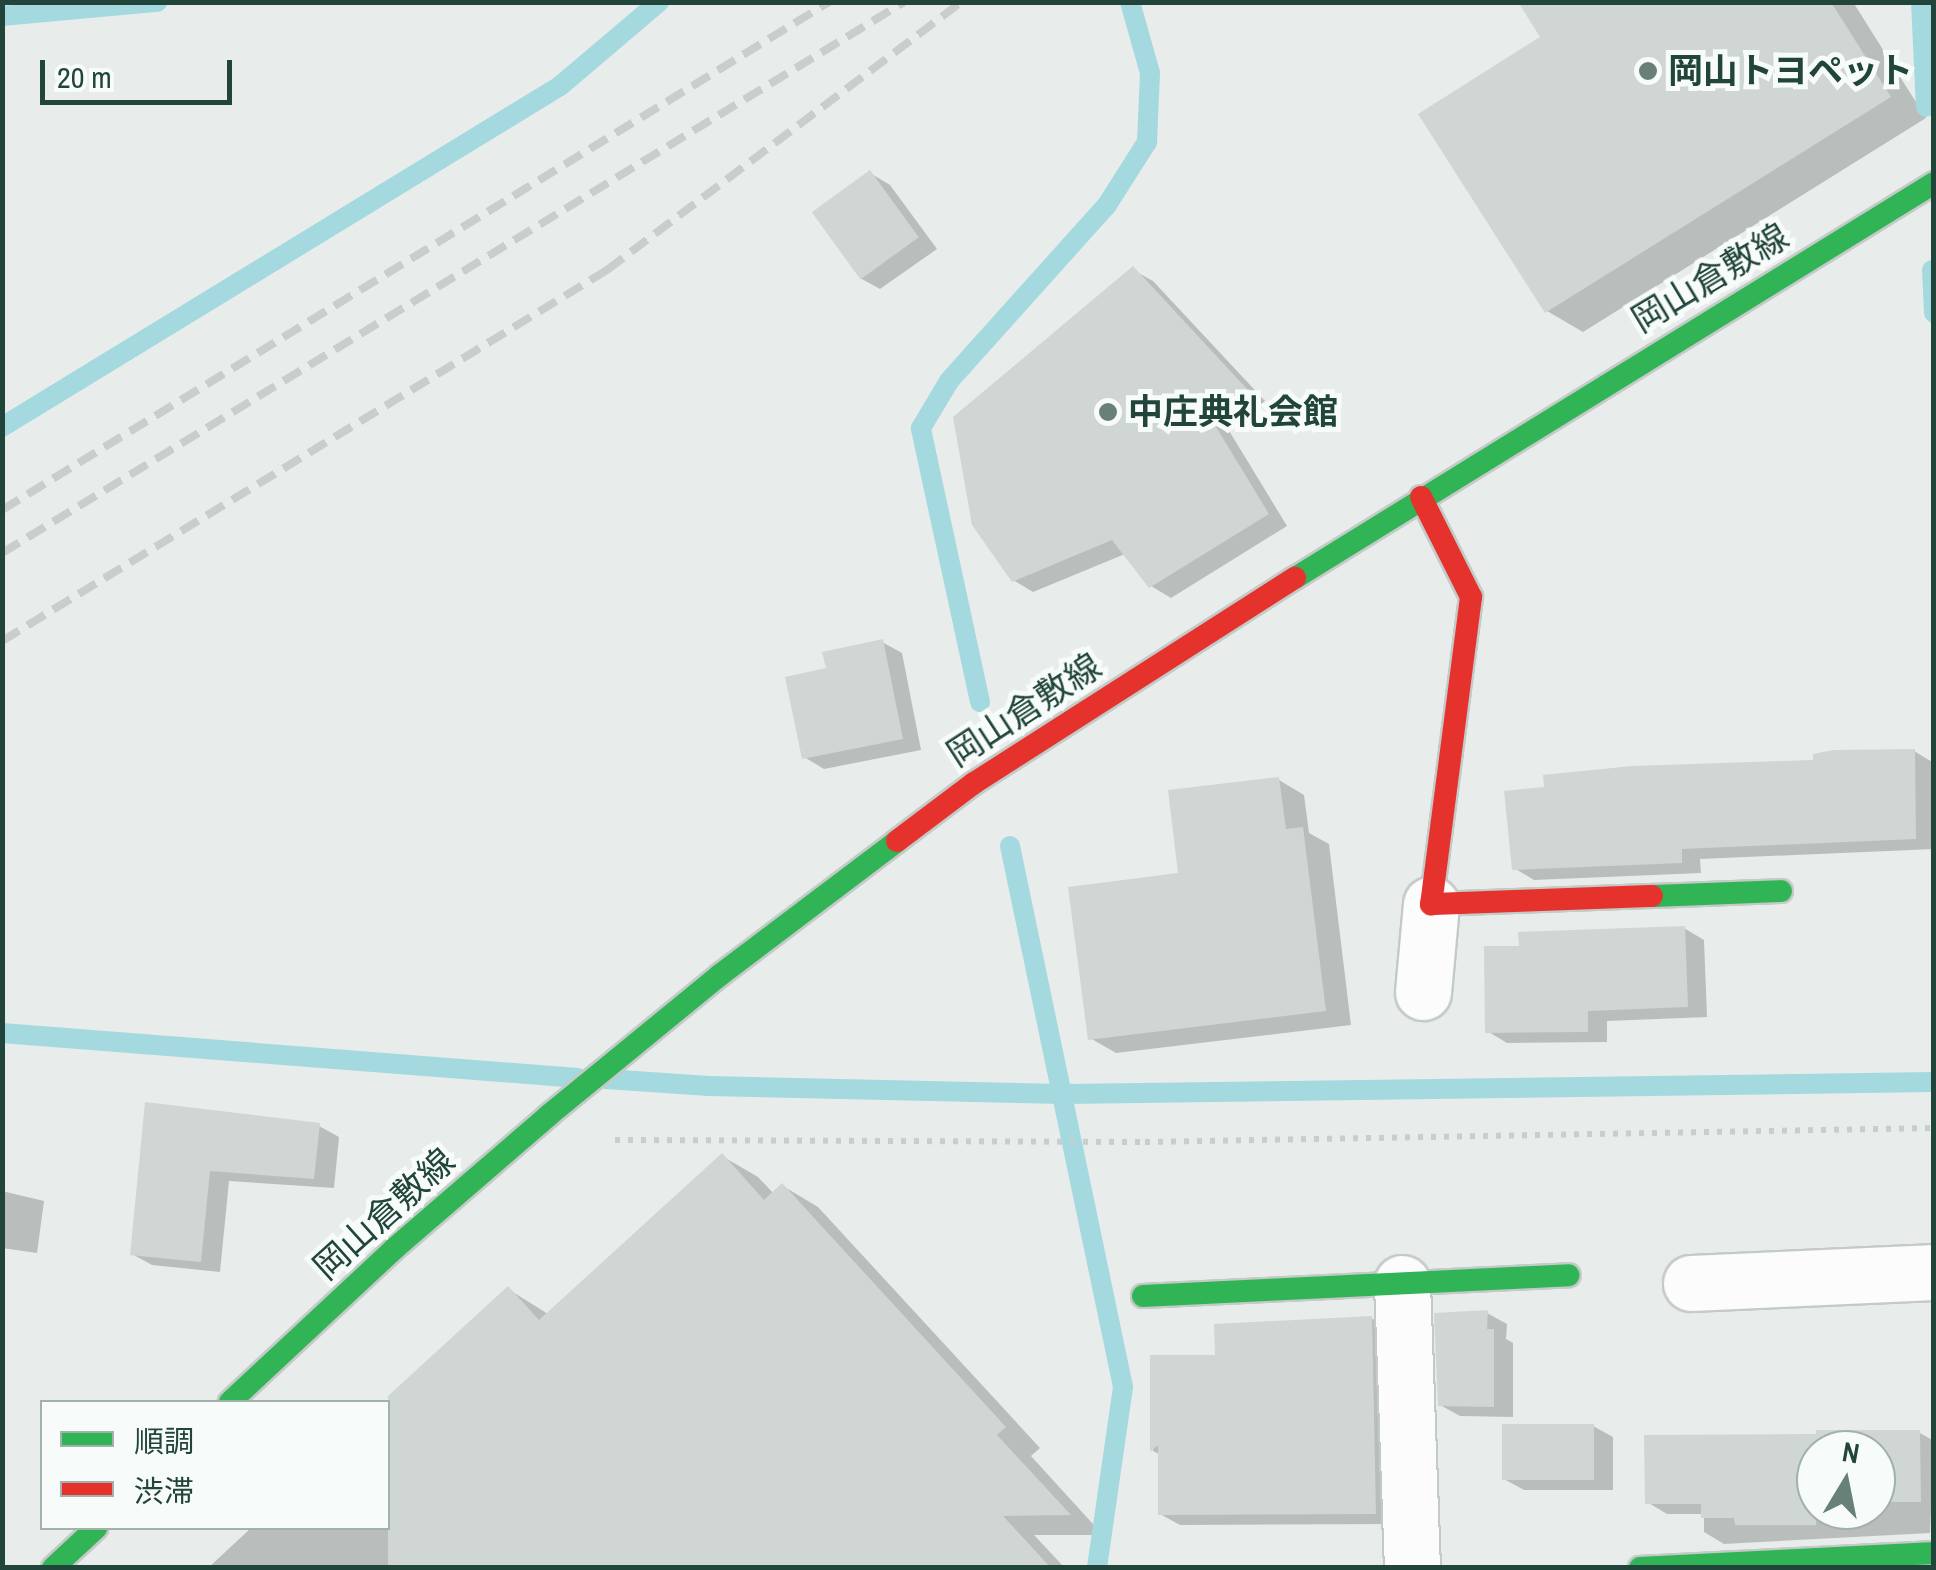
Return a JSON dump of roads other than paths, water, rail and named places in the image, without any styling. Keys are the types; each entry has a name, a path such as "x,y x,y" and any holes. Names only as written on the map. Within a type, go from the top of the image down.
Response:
{"main road":[{"name":"岡山倉敷線","path":"232,1400 394,1249 549,1115 660,1024 974,783 1420,496 1934,182"},
{"path":"1420,496 1471,597 1431,904 1780,890"},
{"path":"1143,1296 1568,1276"},
{"path":"53,1568 94,1530"},
{"path":"1640,1568 1934,1553"}],"street":[{"path":"1422,992 1431,904"},
{"path":"1691,1283 1934,1272"},
{"path":"1402,1283 1412,1568"}],"waterway":[{"path":"2,16 157,2"},
{"path":"2,427 560,86 659,2"},
{"path":"980,702 921,428 949,381 1107,205 1147,142 1150,73 1130,2"},
{"path":"1921,2 1926,107"},
{"path":"1932,270 1934,313"},
{"path":"1010,846 1123,1387 1097,1568"},
{"path":"2,1033 577,1078"},
{"path":"606,1079 709,1086 1065,1094 1934,1082"}],"railway":[{"path":"2,510 829,2"},
{"path":"2,553 904,2"},
{"path":"2,641 607,270 961,2"}],"place":[{"name":"岡山トヨペット","path":"1648,71"},
{"name":"中庄典礼会館","path":"1108,412"}]}
